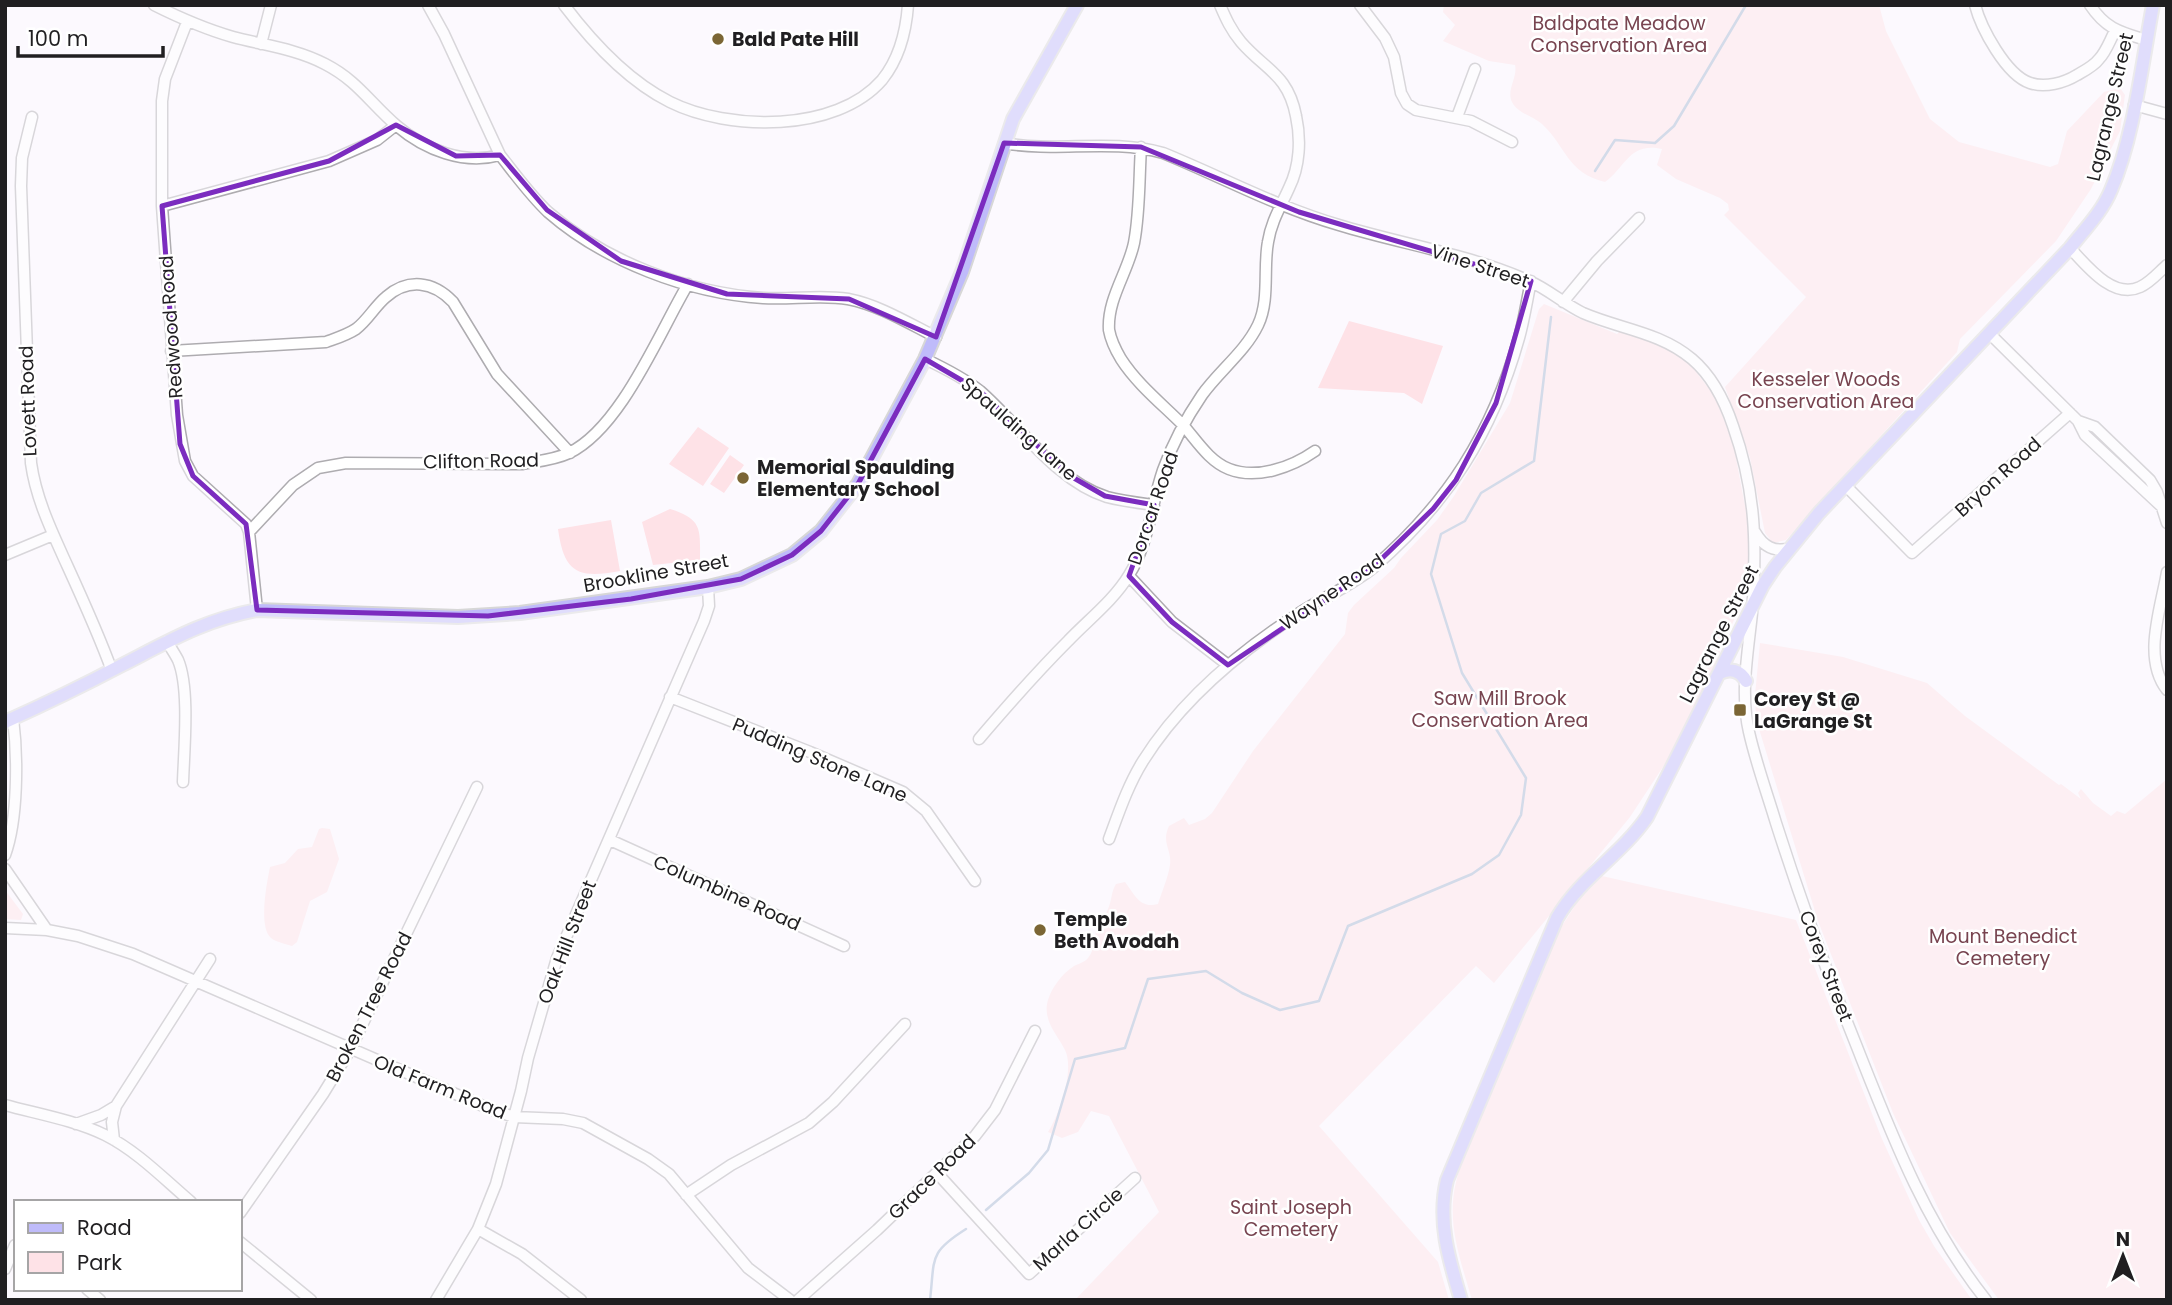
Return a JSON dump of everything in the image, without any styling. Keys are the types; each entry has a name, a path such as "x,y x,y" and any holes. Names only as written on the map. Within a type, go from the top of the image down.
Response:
{"main road":[{"name":"Brookline Street","path":"9,720 204,623 226,616 257,610 488,616 618,601 708,587 741,579 792,555 821,531 858,484 925,359 962,272 1004,143 1019,108 1077,5"},
{"name":"Lagrange Street","path":"1461,1300 1447,1248 1443,1220 1445,1186 1557,918 1576,892 1623,847 1642,824 1768,577 1846,486 2070,248 2101,209 2110,191 2134,105 2153,5"},
{"path":"1720,673 1734,671 1746,681"}],"street":[{"path":"154,5 187,22 323,63 351,80 396,125 434,149 456,156 487,158 500,155"},
{"path":"261,44 271,5"},
{"path":"428,5 500,155 547,210 576,234 621,261 688,284 727,294 763,298 849,299 875,308 936,337"},
{"path":"564,5 607,55 668,101 697,114 766,124 808,119 844,106 880,82 901,46 908,5"},
{"name":"Dorcar Road","path":"979,739 1020,691 1129,576 1142,548 1163,471 1184,427 1202,396 1258,327 1262,315 1268,242 1280,205 1291,186 1298,160 1298,127 1291,95 1275,72 1242,43 1229,27 1220,5"},
{"path":"1360,5 1385,38 1394,57 1401,93 1406,104 1416,110 1471,121 1512,142"},
{"path":"2090,5 2115,31 2146,40"},
{"path":"1977,10 2002,59 2020,78 2032,84 2059,83 2083,71 2099,60 2115,31"},
{"name":"Redwood Road","path":"187,22 165,79 162,101 162,206 177,415 185,461 193,476 240,516 249,531"},
{"path":"1457,117 1475,69"},
{"path":"2134,105 2167,114"},
{"name":"Lovett Road","path":"32,117 22,158 21,186 31,463 37,492 52,535 101,640 112,671"},
{"path":"162,206 329,161 377,140 396,125"},
{"name":"Vine Street","path":"1004,143 1022,147 1116,144 1141,147 1179,159 1280,205 1340,226 1495,267 1531,281 1583,313 1660,338 1689,356 1701,367 1715,387 1729,415 1741,450 1753,504 1755,532 1752,608"},
{"path":"1141,147 1135,240 1110,313 1112,344 1135,377 1205,452 1228,469 1257,473 1302,460 1315,451"},
{"path":"1563,302 1597,261 1639,218"},
{"path":"2070,248 2102,279 2120,289 2140,288 2167,265"},
{"name":"Wayne Road","path":"1109,839 1126,795 1143,762 1172,721 1228,665 1301,612 1371,569 1433,509 1456,480 1496,403 1520,336 1531,281"},
{"path":"172,351 326,342 342,337 356,328 385,298 400,287 409,284 431,286 443,292 453,302 497,374 570,453"},
{"name":"Clifton Road","path":"249,531 293,485 318,468 346,463 522,464 550,460 570,453 591,439 608,421 688,284"},
{"path":"1989,333 2078,421 2095,427 2146,477 2157,492 2167,523"},
{"name":"Spaulding Lane","path":"925,359 959,376 980,391 1040,452 1067,474 1105,496 1154,505"},
{"name":"Bryon Road","path":"1846,486 1912,553 2070,413"},
{"path":"249,531 257,610"},
{"path":"1755,532 1762,542 1772,549 1791,548"},
{"path":"5,555 52,535"},
{"path":"2167,572 2157,625 2155,660 2158,677 2167,690"},
{"path":"1129,576 1171,622 1228,665"},
{"name":"Oak Hill Street","path":"436,1300 478,1229 496,1184 534,1035 557,958 704,621 709,607 708,587"},
{"name":"Corey Street","path":"1752,608 1745,710 1752,747 1813,936 1890,1128 1925,1207 1948,1248 1986,1300"},
{"path":"167,641 178,661 184,699 183,782"},
{"name":"Pudding Stone Lane","path":"670,697 903,792 926,811 975,881"},
{"path":"5,855 11,838 16,740 9,720"},
{"name":"Broken Tree Road","path":"242,1210 323,1094 350,1050 477,787"},
{"name":"Columbine Road","path":"610,840 844,946"},
{"path":"5,869 47,930"},
{"name":"Old Farm Road","path":"5,928 47,930 78,936 133,954 350,1050 514,1117 563,1119 583,1123 648,1159 669,1174 747,1268 790,1300"},
{"path":"114,1140 112,1122 116,1106 210,959"},
{"path":"686,1195 731,1165 809,1123 833,1102 905,1024"},
{"name":"Grace Road","path":"798,1300 975,1136 995,1110 1035,1031"},
{"path":"5,1105 76,1124 114,1140 144,1161 189,1200"},
{"path":"76,1124 116,1106"},
{"name":"Marla Circle","path":"937,1173 1029,1274 1135,1178"},
{"path":"478,1229 522,1254 581,1300"},
{"path":"5,1269 12,1244"},
{"path":"242,1244 311,1300"}],"highlighted area":[{"path":"396,125 456,156 500,155 547,210 621,261 727,294 849,299 936,337 1004,143 1141,147 1299,212 1531,281 1496,403 1456,480 1433,509 1371,569 1228,665 1172,622 1129,576 1154,505 1105,496 1067,474 980,391 925,359 858,484 821,531 792,555 741,579 631,599 488,616 257,610 246,524 193,476 180,444 162,206 329,161"}],"green space":[{"path":"1444,5 1879,5 1886,31 1930,119 1959,142 2050,167 2058,164 2067,131 2104,92 2120,88 2125,95 2120,131 2091,189 2056,241 1960,339 1957,352 1786,540 1773,543 1765,533 1750,458 1725,387 1806,297 1724,215 1729,210 1728,204 1676,179 1657,165 1662,149 1642,149 1635,152 1605,182 1582,172 1542,124 1514,106 1510,93 1515,65 1489,61 1443,41 1455,25 1443,12"},
{"name":"Saw Mill Brook Conservation Area","path":"1544,304 1617,334 1620,331 1662,346 1691,365 1716,398 1734,447 1744,501 1760,560 1684,735 1630,817 1494,983 1476,966 1319,1126 1438,1262 1449,1300 1075,1300 1159,1212 1109,1116 1091,1111 1078,1132 1062,1138 1048,1132 1061,1104 1068,1069 1065,1050 1047,1014 1050,995 1065,973 1090,955 1097,927 1107,911 1116,884 1125,882 1142,903 1158,904 1170,865 1166,842 1169,826 1184,818 1189,825 1212,813 1253,751 1345,634 1348,613 1354,605 1394,568 1437,520 1510,403 1539,309"},
{"path":"1349,321 1443,346 1422,404 1404,393 1318,388"},
{"path":"698,427 729,448 703,486 669,464"},
{"path":"730,455 744,465 724,493 710,484"},
{"path":"670,509 689,517 697,527 700,560 653,565 642,522"},
{"path":"611,520 620,571 584,573 569,564 558,529"},
{"name":"Mount Benedict Cemetery","path":"1760,643 1843,657 1927,683 1965,716 2059,785 2081,799 2078,793 2081,789 2093,803 2111,816 2117,811 2125,814 2167,779 2167,1300 1999,1300 1950,1233 1893,1113 1818,921 1756,719 1755,695"},
{"path":"319,829 330,829 339,859 327,892 310,901 297,942 292,946 278,942 267,932 264,915 270,867 285,863 298,849 312,847"},
{"path":"1602,876 1796,920 1882,1139 1919,1220 1972,1300 1472,1300 1458,1252 1453,1221 1459,1171 1558,932 1578,901"},
{"path":"5,890 23,914 21,920 5,919"}],"waterway":[{"path":"1595,171 1615,140 1655,143 1674,126 1746,5"},
{"path":"986,1210 1029,1173 1048,1150 1075,1059 1125,1048 1148,979 1206,971 1242,993 1280,1010 1319,1001 1348,926 1472,874 1499,855 1521,815 1526,778 1462,673 1431,574 1441,534 1465,521 1481,493 1534,461 1551,317"},
{"path":"930,1300 934,1265 939,1251 966,1229"}],"place":[{"name":"Bald Pate Hill","path":"718,39"},
{"name":"Memorial Spaulding Elementary School","path":"743,478"},
{"name":"Corey St @ LaGrange St","path":"1740,710"},
{"name":"Temple Beth Avodah","path":"1040,930"}],"park label":[{"name":"Baldpate Meadow Conservation Area","path":"1619,34"},
{"name":"Kesseler Woods Conservation Area","path":"1826,390"},
{"name":"Saint Joseph Cemetery","path":"1291,1218"}]}
